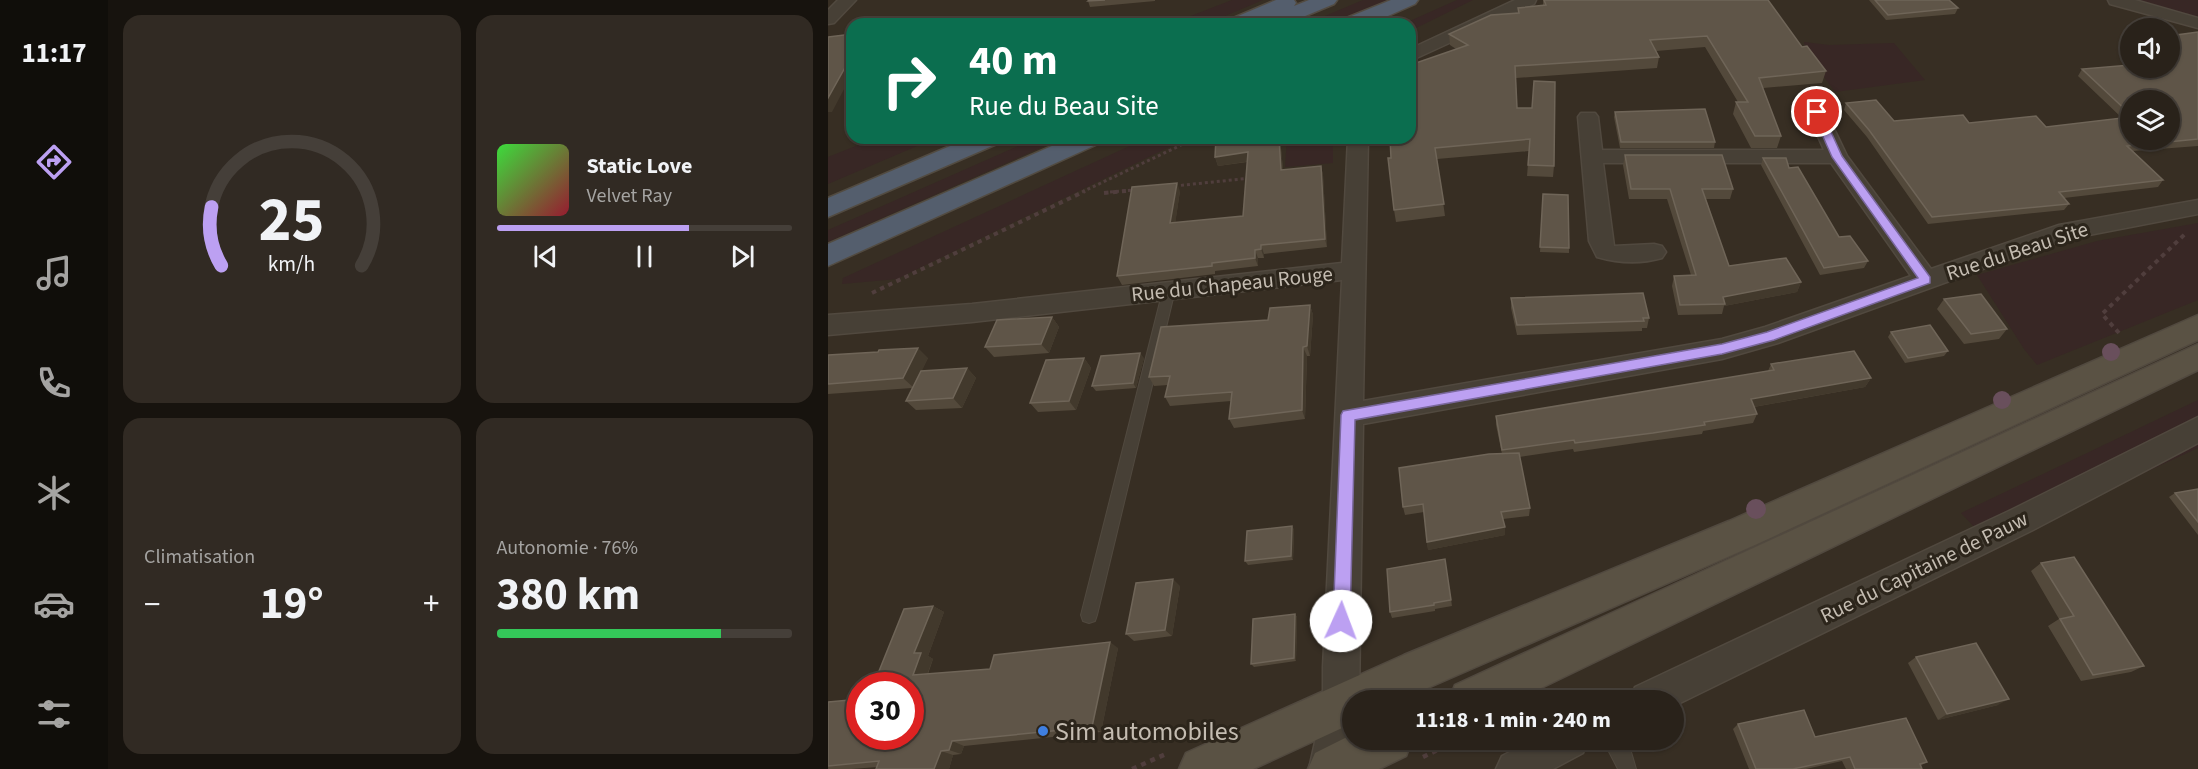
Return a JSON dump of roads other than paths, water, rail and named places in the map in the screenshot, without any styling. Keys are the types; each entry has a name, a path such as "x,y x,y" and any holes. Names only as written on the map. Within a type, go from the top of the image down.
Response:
{"highway":[{"path":"1252,18 1293,0"},
{"path":"1283,18 1327,0"},
{"path":"1366,18 1408,0"},
{"path":"828,208 970,144"},
{"path":"910,171 975,144"},
{"path":"828,258 880,232 1077,144"}],"main road":[{"path":"1202,769 1419,670 1742,533 2198,327"},
{"path":"1491,690 2198,356"},
{"path":"1329,769 1403,750"}],"street":[{"path":"828,19 848,0"},
{"path":"1416,53 1528,0"},
{"path":"2116,0 2198,23"},
{"path":"1817,112 1837,157 1926,280"},
{"path":"1588,117 1601,241 1605,251 1615,254 1654,252"},
{"path":"1354,270 1358,144"},
{"path":"1591,156 1837,157"},
{"name":"Rue du Beau Site","path":"1348,415 1722,349 1769,336 2059,233 2194,218"},
{"name":"Rue du Chapeau Rouge","path":"828,326 972,313 1354,270 1340,667 1341,706 1329,769"},
{"name":"Rue du Capitaine de Pauw","path":"1669,690 2022,520 2198,429"},
{"path":"1515,769 1551,750"}],"lane":[{"path":"1089,615 1169,290"},
{"path":"1618,750 1627,769"}],"place":[{"name":"Sim automobiles","path":"1043,731"}]}
